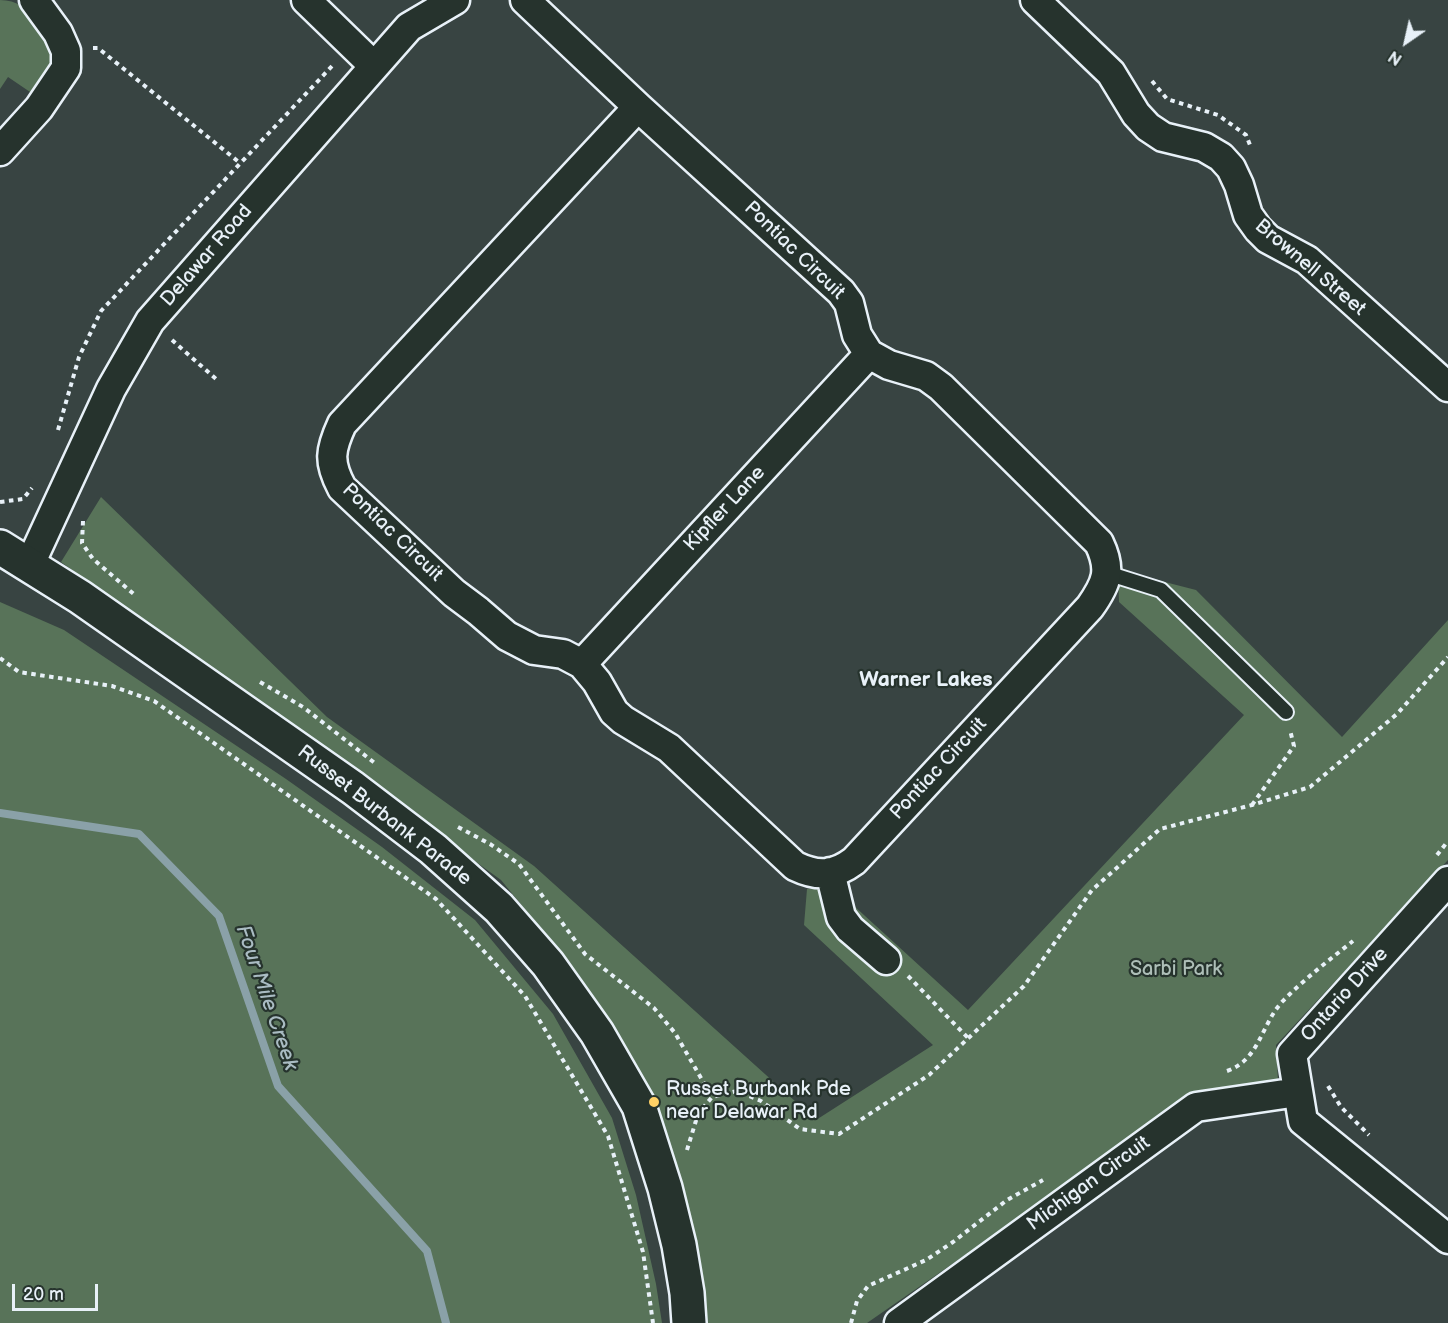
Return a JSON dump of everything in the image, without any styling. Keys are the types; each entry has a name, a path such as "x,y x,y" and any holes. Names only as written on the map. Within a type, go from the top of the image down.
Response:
{"street":[{"path":"0,151 39,108 66,68 66,51 58,33 34,0"},
{"path":"306,0 374,66"},
{"name":"Delawar Road","path":"15,560 150,321 409,27 455,0"},
{"name":"Pontiac Circuit","path":"525,0 841,292 849,303 858,336 869,354"},
{"name":"Brownell Street","path":"1035,0 1111,73 1136,114 1148,127 1164,137 1204,147 1221,157 1231,168 1248,215 1258,229 1268,238 1306,260 1448,387"},
{"name":"Pontiac Circuit","path":"582,664 563,654 534,650 521,645 454,593 342,488 334,473 331,457 333,442 342,424 638,106"},
{"path":"869,354 888,365 926,376 941,387 1099,543 1106,558 1107,573"},
{"name":"Kipfler Lane","path":"582,664 869,354"},
{"name":"Russet Burbank Parade","path":"0,547 15,560 80,597 353,788 433,849 499,908 548,964 597,1033 639,1106 665,1188 679,1245 687,1293 689,1323"},
{"name":"Pontiac Circuit","path":"830,872 844,868 854,861 1074,625 1101,591 1107,573"},
{"path":"582,664 597,682 614,712 669,748 789,860 812,874 830,872 842,916 850,929 886,960"},
{"name":"Ontario Drive","path":"1442,869 1292,1054 1303,1121 1448,1239"},
{"name":"Michigan Circuit","path":"899,1323 1196,1107 1298,1092"}],"lane":[{"path":"1107,573 1161,590 1286,712"}],"path":[{"path":"66,51 98,48 240,163"},
{"path":"150,321 216,379"},
{"path":"686,1152 698,1114 712,1097 737,1091 761,1101 800,1129 839,1134 929,1075 1024,986 1092,890 1160,829 1310,787 1397,714 1448,657"},
{"path":"0,658 20,672 112,686 154,701 436,899 525,996 608,1136 643,1252 653,1323"},
{"path":"1252,805 1294,746 1286,712"},
{"path":"1442,869 1448,841"},
{"path":"1226,1072 1237,1068 1251,1055 1279,1005 1308,977 1361,934"},
{"path":"886,960 901,969 968,1038"},
{"path":"1327,1084 1341,1107 1374,1140"},
{"path":"851,1323 857,1300 868,1286 926,1260 1007,1200 1044,1179"}],"green space":[{"path":"0,0 22,6 30,12 43,31 52,52 55,62 33,94 8,77 0,89"},
{"name":"Sarbi Park","path":"101,497 327,717 534,866 816,1120 933,1045 804,925 807,889 850,884 853,905 968,1010 1244,715 1119,602 1118,570 1196,590 1342,737 1448,620 1448,860 1276,1045 1278,1081 1193,1097 867,1323 706,1323 695,1239 651,1100 579,975 501,880 61,562"},
{"path":"0,602 64,630 286,779 382,847 475,920 553,1014 612,1118 636,1195 656,1284 662,1323 0,1323"}],"waterway":[{"name":"Four Mile Creek","path":"0,813 139,834 219,916 278,1086 427,1251 446,1323"}],"place":[{"name":"Russet Burbank Pde near Delawar Rd","path":"654,1102"}],"district":[{"name":"Warner Lakes","path":"926,681"}]}
